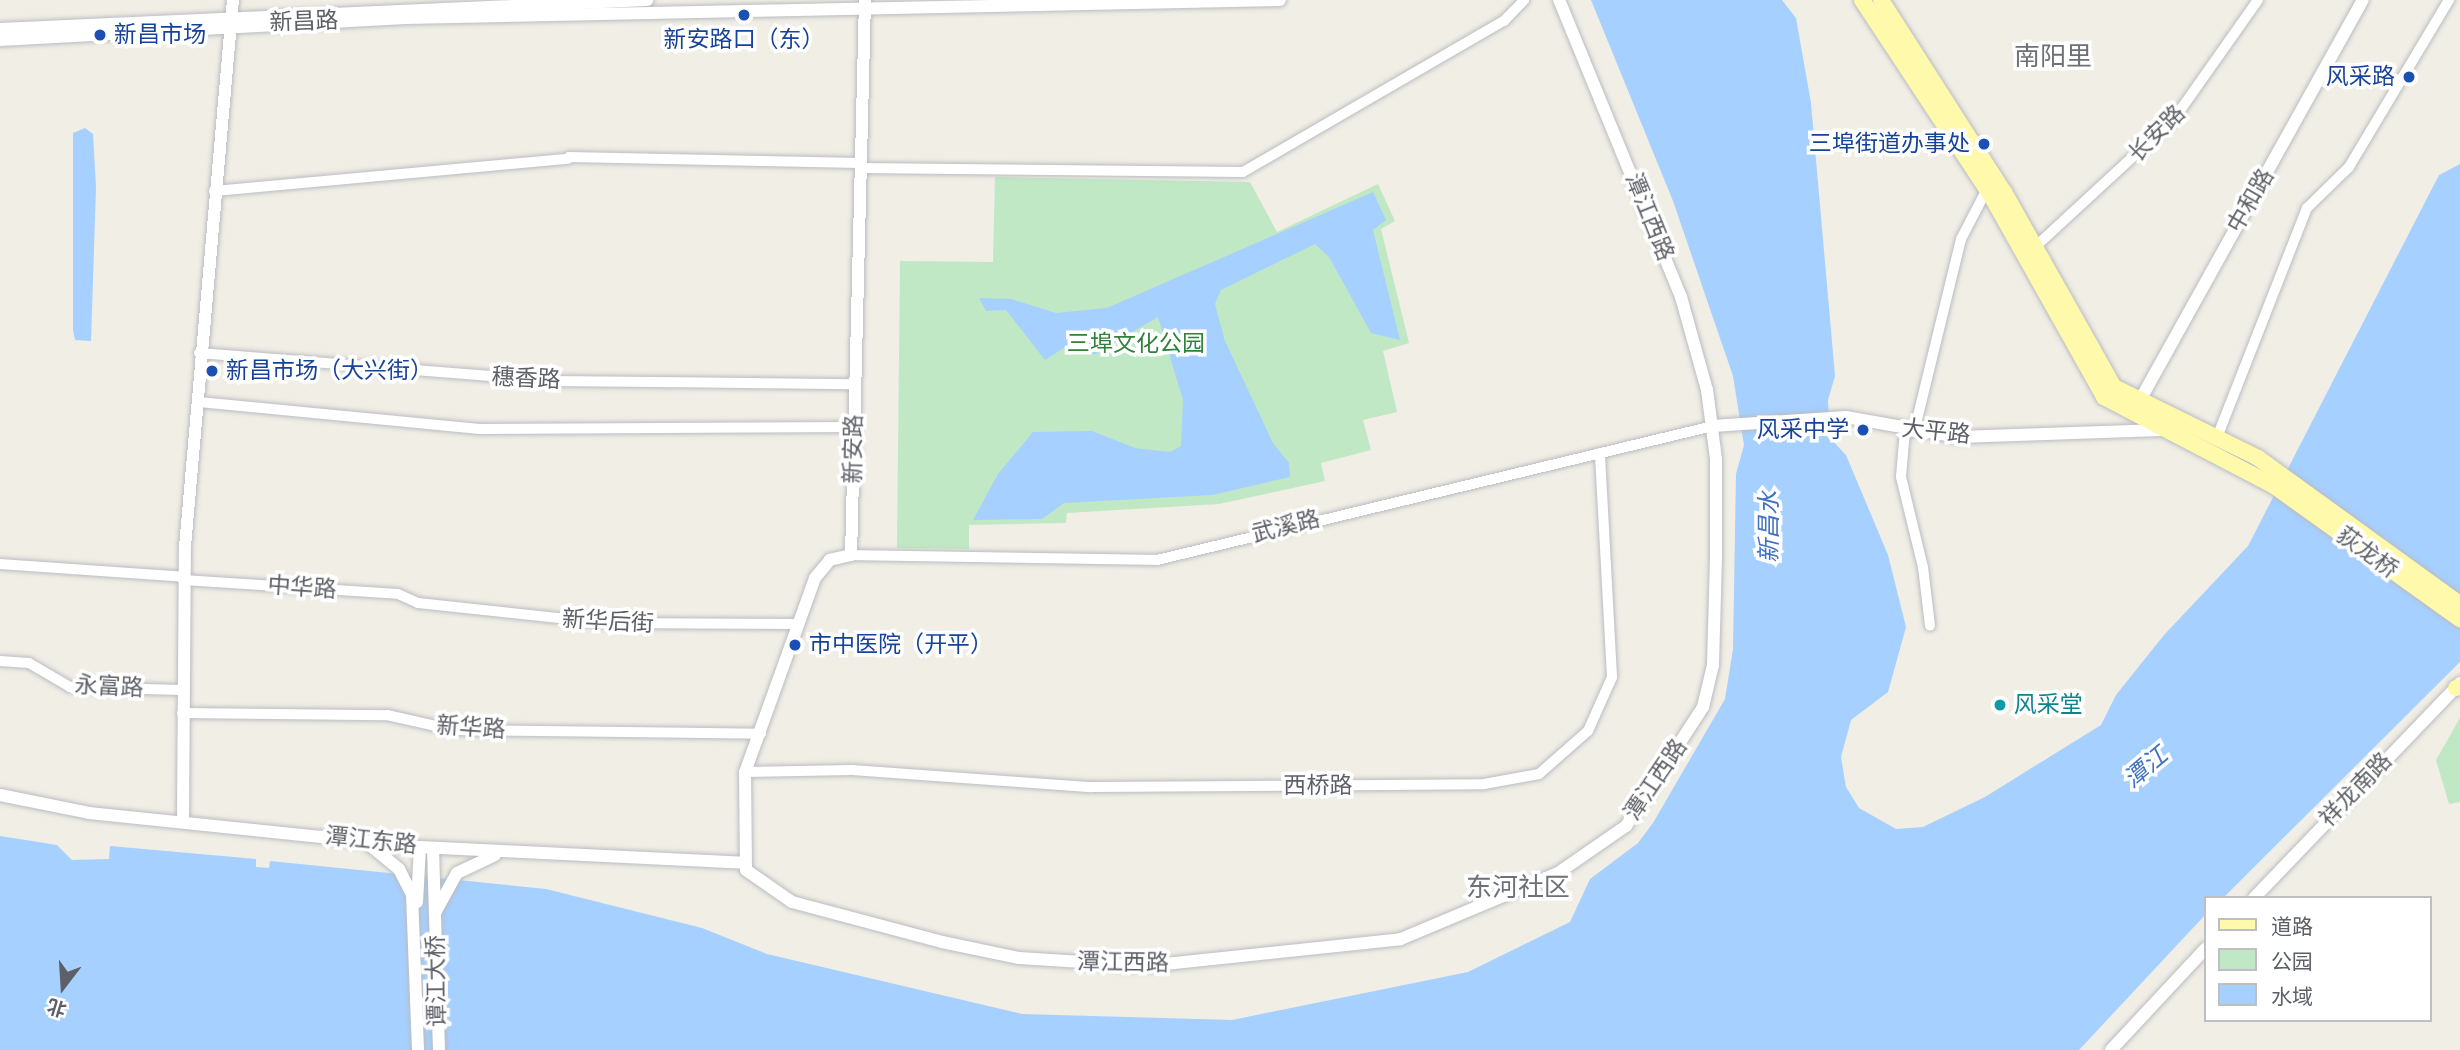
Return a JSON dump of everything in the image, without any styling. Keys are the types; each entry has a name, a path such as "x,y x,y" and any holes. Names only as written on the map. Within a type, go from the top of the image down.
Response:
{"main road":[{"path":"1862,0 1987,189 2091,379 2116,408 2161,430 2214,444"},
{"path":"1881,0 2034,248 2103,373 2139,402 2278,481"},
{"name":"荻龙桥","path":"2278,481 2460,604"},
{"name":"荻龙桥","path":"2278,481 2460,620"}],"street":[{"path":"183,820 183,579 199,402 198,353 233,0"},
{"name":"新昌路","path":"0,29 647,0"},
{"name":"新昌路","path":"0,40 230,20 865,4 1280,0"},
{"path":"214,191 569,158 1243,172 1504,21 1524,0"},
{"name":"潭江西路","path":"744,863 760,885 804,907 942,942 1019,958 1146,966 1401,939 1558,873 1612,837 1642,807 1709,693 1716,555 1713,426 1681,297 1559,0"},
{"name":"长安路","path":"2034,248 2174,119 2258,0"},
{"name":"中和路","path":"2139,402 2362,0"},
{"path":"2214,444 2307,208 2349,167 2449,0"},
{"name":"新安路","path":"851,555 865,4"},
{"path":"1930,626 1901,477 1910,431 1961,239 1987,189"},
{"name":"穗香路","path":"198,353 562,382 855,384"},
{"path":"199,402 480,429 854,427"},
{"name":"大平路","path":"1713,426 1846,417 1910,431 1976,438 2161,430"},
{"name":"武溪路","path":"851,555 1157,559 1713,426"},
{"name":"西桥路","path":"745,772 852,770 1091,787 1484,784 1539,774 1588,731 1612,677 1600,453"},
{"path":"744,863 745,772 761,734 798,624 824,564 851,555"},
{"name":"中华路","path":"0,564 398,594 418,603"},
{"name":"新华后街","path":"418,603 604,623 798,624"},
{"name":"永富路","path":"0,661 29,663 70,687 182,690"},
{"name":"祥龙南路","path":"2256,896 2459,686"},
{"name":"新华路","path":"182,713 387,715 454,730 761,734"},
{"name":"潭江东路","path":"0,795 89,813 183,820 426,848 744,863"},
{"path":"359,840 399,869 415,912"},
{"path":"415,912 426,848"},
{"name":"谭江大桥","path":"426,848 436,912 439,1050"},
{"path":"436,912 457,873 500,853"},
{"path":"706,862 760,885"},
{"name":"谭江大桥","path":"415,912 418,1050"},
{"path":"2111,1050 2204,950"}],"green space":[{"name":"三埠文化公园","path":"995,177 1250,182 1277,232 1378,184 1395,221 1381,229 1409,343 1383,351 1397,412 1363,420 1371,450 1321,463 1325,481 1219,504 1067,513 1066,523 969,525 969,549 897,548 900,261 993,262"},
{"path":"2460,718 2460,802 2449,804 2436,760"}],"water":[{"path":"1591,0 1782,0 1796,18 1811,103 1835,376 1828,400 1830,438 1846,455 1888,555 1906,627 1888,692 1851,720 1841,757 1846,787 1859,808 1896,829 1923,827 1985,797 2101,725 2116,695 2164,635 2248,546 2439,175 2460,164 2460,662 2225,896 2204,896 2204,916 2079,1050 0,1050 0,836 57,845 72,860 109,859 110,846 256,859 256,867 269,868 270,861 546,889 702,928 767,954 1022,1014 1232,1020 1468,972 1570,922 1590,879 1638,843 1653,823 1725,699 1733,649 1736,474 1744,445 1733,376 1673,201"},
{"path":"85,128 93,134 96,187 91,341 75,340 73,330 73,133"},
{"path":"1373,192 1386,220 1373,230 1400,340 1371,333 1329,257 1315,244 1221,290 1215,304 1225,341 1273,443 1289,463 1290,477 1212,495 1064,503 1042,519 973,520 998,474 1033,432 1092,431 1135,448 1170,452 1181,446 1183,400 1158,317 1095,354 1078,354 1070,344 1045,360 1006,310 986,311 979,298 1011,299 1056,313 1107,308"}],"place":[{"name":"新安路口（东）","path":"744,15"},
{"name":"新昌市场","path":"100,35"},
{"name":"风采路","path":"2409,77"},
{"name":"三埠街道办事处","path":"1984,144"},
{"name":"新昌市场（大兴街）","path":"212,371"},
{"name":"风采中学","path":"1863,430"},
{"name":"市中医院（开平）","path":"795,645"},
{"name":"风采堂","path":"2000,705"}],"district":[{"name":"南阳里","path":"2053,57"},
{"name":"东河社区","path":"1518,888"}],"water label":[{"name":"新昌水","path":"1770,527"},
{"name":"潭江","path":"2146,768"}]}
